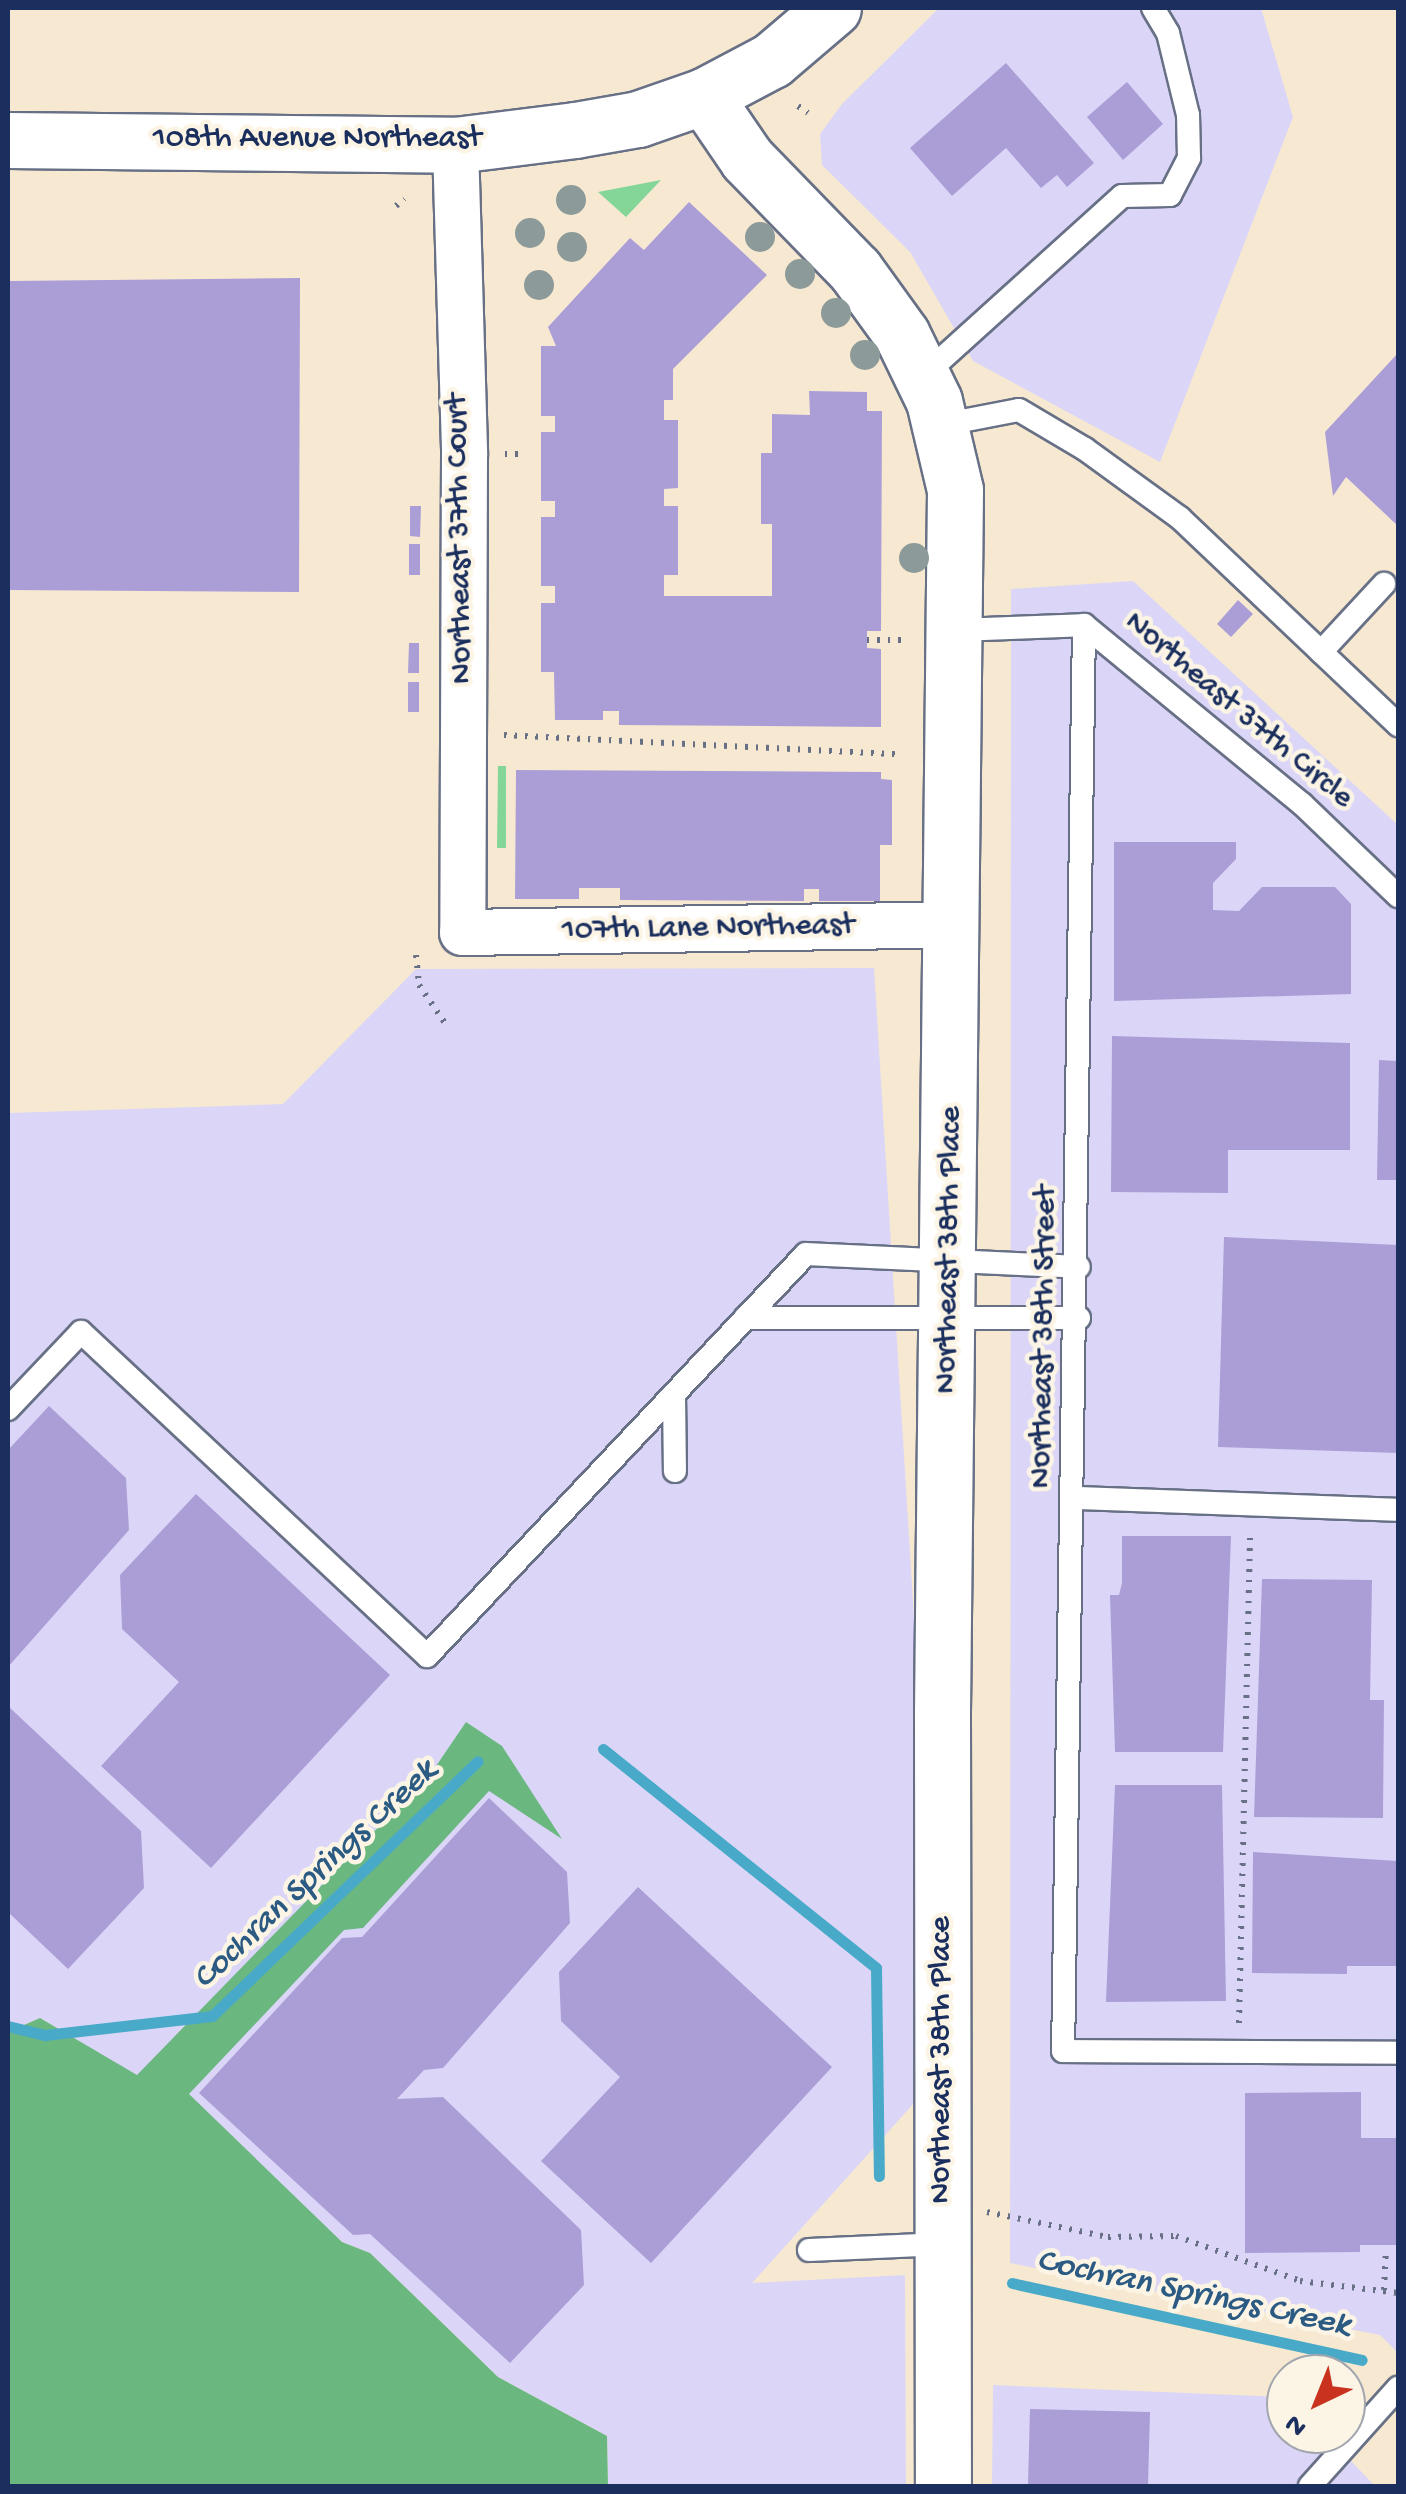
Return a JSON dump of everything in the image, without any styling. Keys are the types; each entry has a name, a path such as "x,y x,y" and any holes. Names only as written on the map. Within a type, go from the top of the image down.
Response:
{"street":[{"name":"108th Avenue Northeast","path":"8,140 82,136 455,145 638,118 704,96 772,60 832,8"},
{"name":"Northeast 38th Place","path":"704,96 747,159 882,304 932,400 955,490 943,2486"},
{"path":"82,136 238,114 494,106 638,118"},
{"name":"Northeast 37th Court","path":"455,145 464,455 462,932"},
{"name":"107th Lane Northeast","path":"462,932 954,924"}],"lane":[{"path":"932,400 1122,196 1170,195 1189,158 1188,115 1168,33 1152,8"},
{"path":"932,400 1019,410 1085,449 1180,518 1398,725"},
{"path":"1321,652 1384,584"},
{"name":"Northeast 37th Circle","path":"956,630 1084,624 1302,804 1398,896"},
{"name":"Northeast 38th Street","path":"1084,624 1076,1498 1063,2051 1238,2054"},
{"path":"8,1410 81,1332 426,1656 806,1254 950,1264 1079,1266"},
{"path":"745,1318 1078,1318"},
{"path":"674,1394 675,1471"},
{"path":"1076,1498 1398,1510"},
{"path":"1238,2054 1398,2053"},
{"path":"809,2250 942,2224"},
{"path":"1310,2486 1398,2388"}],"path":[{"path":"798,106 808,114"},
{"path":"396,206 404,198"},
{"path":"498,454 526,454"},
{"path":"867,640 902,640"},
{"path":"498,735 898,754"},
{"path":"416,955 424,996 447,1026"},
{"path":"1238,2054 1250,1506"},
{"path":"942,2224 1108,2237 1176,2236 1300,2281 1398,2293"},
{"path":"1384,2290 1386,2248"}],"shaded area":[{"path":"939,8 1261,8 1293,117 1160,462 973,361 910,252 822,165 820,134 842,104"},
{"path":"1133,581 1398,825 1398,2353 1380,2335 1010,2263 1011,589"},
{"path":"874,968 942,2072 752,2283 905,2275 906,2486 608,2486 607,2436 498,2377 370,2253 342,2242 136,2076 40,2018 17,2028 8,2020 8,1113 283,1104 416,969"},
{"path":"993,2385 1266,2396 1266,2454 1344,2454 1375,2486 992,2486"}],"green space":[{"path":"661,180 626,217 598,192"},
{"path":"498,766 506,766 506,848 497,848"},
{"path":"466,1722 502,1746 562,1839 489,1791 363,1928 344,1930 189,2094 342,2242 370,2253 498,2377 607,2436 608,2486 8,2486 8,2024 17,2028 40,2018 137,2075 432,1772"}],"building":[{"path":"1006,63 1094,163 1067,187 1057,175 1041,188 1006,148 952,196 910,148"},
{"path":"1127,82 1163,124 1123,160 1087,117"},
{"path":"689,202 767,275 673,369 673,400 664,400 664,420 678,420 678,488 664,489 664,506 678,506 678,575 664,575 664,596 772,596 772,524 761,524 761,453 772,453 772,414 810,415 809,391 867,392 867,411 882,411 881,631 867,631 867,648 881,649 881,727 619,725 619,711 603,711 603,720 555,720 554,672 541,672 541,603 555,603 555,586 541,586 541,517 555,517 555,501 541,501 541,432 555,432 555,416 541,416 541,346 556,346 548,327 630,238 644,250"},
{"path":"300,278 299,592 8,590 8,281"},
{"path":"1398,353 1398,526 1346,477 1333,496 1325,432"},
{"path":"410,506 421,506 420,537 410,536"},
{"path":"409,544 420,544 420,575 409,575"},
{"path":"1238,600 1253,614 1231,637 1217,624"},
{"path":"409,643 419,643 419,673 408,673"},
{"path":"408,682 419,682 419,712 408,712"},
{"path":"516,770 881,772 881,779 892,780 892,845 880,845 880,901 819,901 819,889 804,889 804,901 620,900 620,888 579,888 579,899 515,899"},
{"path":"1114,842 1236,842 1236,859 1213,883 1213,910 1239,911 1262,887 1335,887 1351,904 1351,994 1114,1001"},
{"path":"1112,1036 1350,1043 1350,1150 1228,1150 1228,1193 1111,1192"},
{"path":"1379,1060 1398,1061 1398,1180 1377,1180"},
{"path":"1224,1237 1398,1245 1398,1453 1218,1447"},
{"path":"49,1406 126,1478 129,1530 8,1667 8,1450"},
{"path":"196,1494 390,1675 211,1868 101,1766 179,1682 122,1629 120,1575"},
{"path":"1122,1536 1231,1536 1223,1752 1115,1752 1110,1595 1119,1595 1122,1583"},
{"path":"1262,1579 1372,1580 1370,1700 1384,1700 1383,1818 1254,1817"},
{"path":"8,1706 141,1831 144,1888 68,1969 8,1912"},
{"path":"1115,1785 1222,1785 1226,2001 1106,2002"},
{"path":"489,1798 567,1872 570,1923 443,2068 424,2070 397,2099 443,2097 581,2230 584,2285 510,2363 370,2234 353,2235 199,2093 342,1938 362,1937"},
{"path":"1253,1852 1398,1861 1398,1966 1347,1966 1347,1974 1252,1973"},
{"path":"638,1887 832,2067 651,2263 541,2161 620,2077 561,2021 559,1972"},
{"path":"1361,2092 1361,2138 1398,2138 1398,2245 1360,2245 1360,2252 1245,2253 1245,2093"},
{"path":"1030,2409 1150,2412 1148,2486 1028,2486"}],"waterway":[{"name":"Cochran Springs Creek","path":"603,1749 876,1968 879,2176"},
{"name":"Cochran Springs Creek","path":"8,2026 45,2035 212,2016 478,1761"},
{"name":"Cochran Springs Creek","path":"1012,2283 1335,2354"}]}
